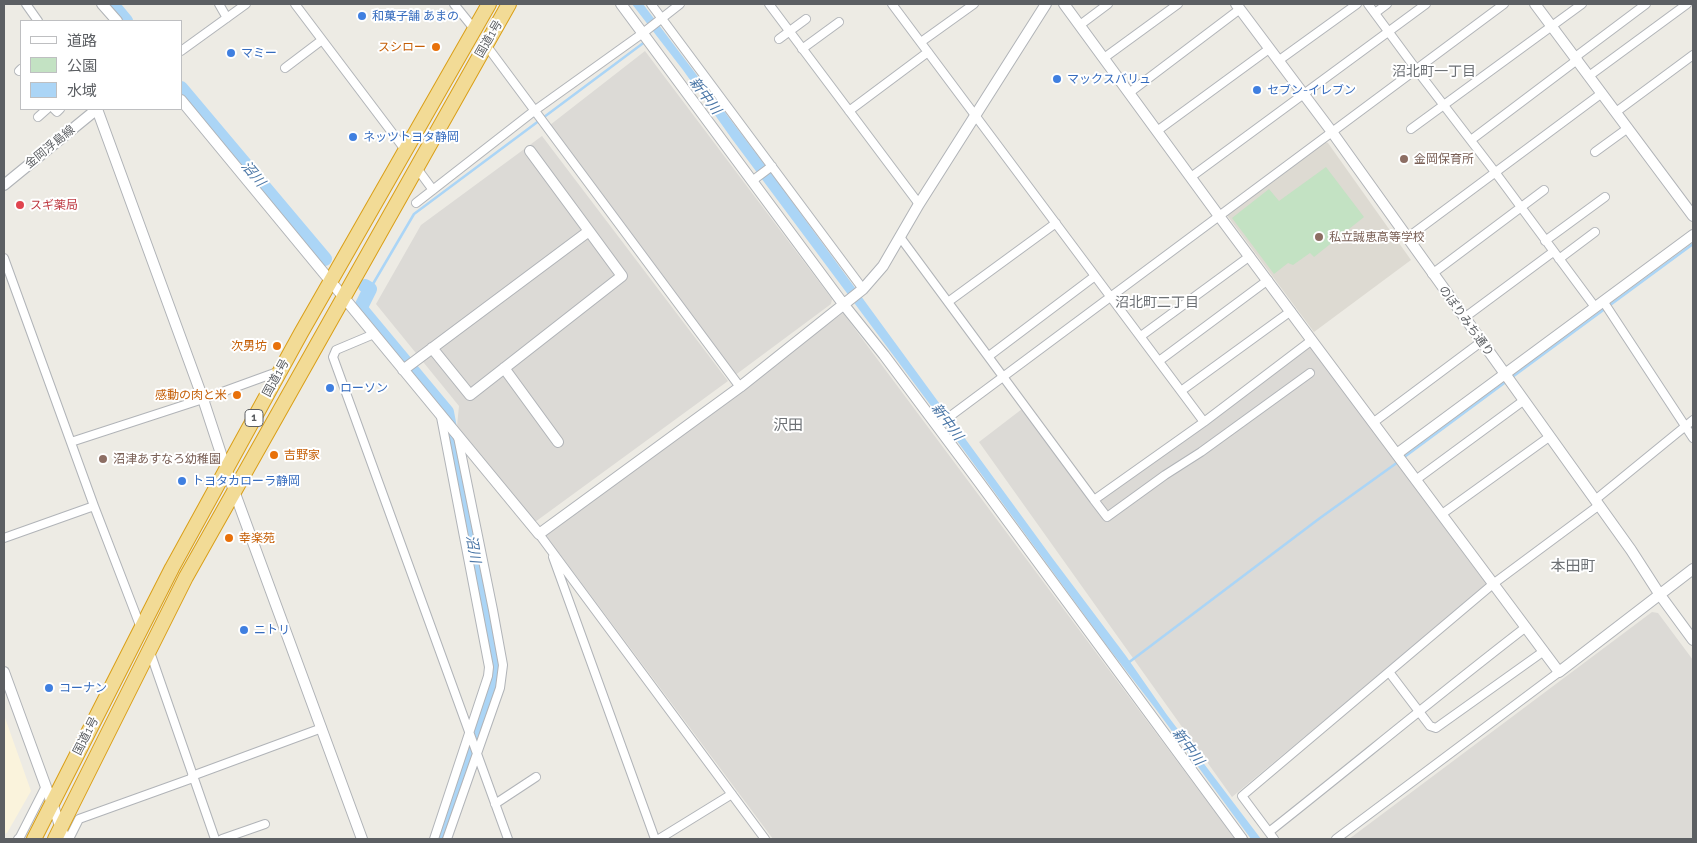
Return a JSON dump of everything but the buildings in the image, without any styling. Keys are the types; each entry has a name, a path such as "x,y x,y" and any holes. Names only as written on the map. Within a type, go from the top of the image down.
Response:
{"highway":[{"name":"国道1号","path":"34,839 172,568 330,282 489,4"},
{"name":"国道1号","path":"62,836 186,577 509,4"}],"street":[{"path":"26,4 37,20"},
{"path":"102,4 116,20"},
{"path":"219,4 227,18"},
{"path":"182,50 246,4"},
{"path":"295,4 406,151"},
{"path":"454,4 475,30"},
{"path":"622,4 645,32 653,46 752,181 937,426 1242,839"},
{"path":"651,4 772,166 861,291"},
{"path":"416,203 534,111 645,32 680,4"},
{"path":"769,4 919,204"},
{"path":"892,4 1204,422"},
{"path":"921,42 974,4"},
{"path":"539,534 740,387 861,291 882,266 975,114 1046,4"},
{"path":"1064,4 1219,216 1560,672"},
{"path":"1080,25 1108,4"},
{"path":"1104,58 1178,4"},
{"path":"1278,61 1357,4"},
{"path":"1368,4 1553,252 1599,304 1610,312 1693,438"},
{"path":"1375,13 1388,4"},
{"path":"1191,177 1426,4"},
{"path":"937,426 1504,4"},
{"path":"1536,4 1693,216"},
{"path":"1410,129 1582,4"},
{"path":"1471,140 1577,60 1578,56 1646,4"},
{"path":"1589,76 1687,4"},
{"path":"1129,93 1238,7"},
{"name":"のぼりみち通り","path":"1238,7 1332,132 1631,550 1660,595 1693,640"},
{"path":"778,39 806,19"},
{"path":"802,49 839,22"},
{"path":"286,68 322,40"},
{"path":"486,45 740,387"},
{"path":"1158,131 1269,49"},
{"path":"849,111 928,52"},
{"path":"1616,112 1693,55"},
{"path":"1407,238 1602,93"},
{"path":"182,101 539,534 765,839"},
{"path":"38,117 46,110"},
{"name":"金岡浮島線","path":"4,185 96,110"},
{"path":"97,110 203,400 226,469 362,839"},
{"path":"1595,152 1628,128"},
{"path":"432,348 470,395 622,276 530,150"},
{"path":"752,181 772,166"},
{"path":"416,167 433,190"},
{"path":"1432,274 1544,190"},
{"path":"1545,241 1605,197"},
{"path":"948,302 1056,223"},
{"path":"403,370 589,232"},
{"path":"1559,259 1595,232"},
{"path":"1398,453 1507,378 1599,304 1693,235"},
{"path":"900,237 1107,517 1310,373"},
{"path":"1464,318 1553,252"},
{"path":"1141,336 1250,256"},
{"path":"4,258 94,506 141,628"},
{"path":"988,356 1095,276"},
{"path":"1159,361 1268,280"},
{"path":"1181,391 1291,311"},
{"path":"374,334 336,350 333,357 508,839"},
{"path":"1094,500 1204,422 1312,340"},
{"path":"1374,422 1481,342"},
{"path":"504,368 558,442"},
{"path":"71,442 203,400 280,371"},
{"path":"1417,480 1524,401"},
{"path":"434,839 470,733 488,676 489,667 442,418"},
{"path":"1274,839 1242,796 1493,584 1596,503 1693,420"},
{"path":"447,839 500,688 503,665 457,435"},
{"path":"1442,514 1549,437"},
{"path":"4,538 94,506"},
{"path":"550,548 655,839"},
{"path":"1336,839 1560,672 1693,569"},
{"path":"1269,832 1526,627"},
{"path":"149,651 215,839"},
{"path":"1389,672 1430,726 1436,728 1544,651"},
{"path":"4,672 46,786 62,836 79,819 322,728"},
{"path":"495,804 536,777"},
{"path":"18,839 46,786"},
{"path":"659,839 732,794"},
{"path":"222,839 265,824"}],"shaded area":[{"path":"645,51 832,299 831,304 734,376 550,125"},
{"path":"542,136 728,381 535,522 457,426 459,406 376,304 421,225"},
{"name":"私立誠恵高等学校","path":"1323,141 1328,143 1411,260 1314,332 1226,214"},
{"path":"843,313 1235,839 773,839 545,534"},
{"path":"1309,345 1487,585 1232,797 979,442 1022,409 1094,505"},
{"path":"1652,612 1658,613 1693,660 1693,839 1349,839"},
{"path":"4,715 31,791 7,833 4,834"}],"green space":[{"path":"1326,167 1364,217 1314,257 1310,253 1293,265 1288,263 1274,274 1232,218 1269,189 1279,201"}],"water":[{"name":"新中川","path":"632,4 643,4 777,181 1126,656 1167,715 1261,839 1251,839 732,139 683,70"}],"waterway":[{"name":"沼川","path":"112,4 125,20"},
{"path":"370,289 414,214 646,41"},
{"name":"沼川","path":"182,89 325,259"},
{"path":"1511,378 1693,244"},
{"name":"沼川","path":"365,286 370,289 361,307 362,310 447,412 494,667 492,683 439,839"},
{"path":"1403,458 1507,381"},
{"path":"1128,663 1320,518 1398,462"}],"place":[{"name":"和菓子舗 あまの","path":"362,16"},
{"name":"スシロー","path":"436,47"},
{"name":"マミー","path":"231,53"},
{"name":"マックスバリュ","path":"1057,79"},
{"name":"セブン-イレブン","path":"1257,90"},
{"name":"ネッツトヨタ静岡","path":"353,137"},
{"name":"金岡保育所","path":"1404,159"},
{"name":"スギ薬局","path":"20,205"},
{"name":"私立誠恵高等学校","path":"1319,237"},
{"name":"次男坊","path":"277,346"},
{"name":"ローソン","path":"330,388"},
{"name":"感動の肉と米","path":"237,395"},
{"name":"吉野家","path":"274,455"},
{"name":"沼津あすなろ幼稚園","path":"103,459"},
{"name":"トヨタカローラ静岡","path":"182,481"},
{"name":"幸楽苑","path":"229,538"},
{"name":"ニトリ","path":"244,630"},
{"name":"コーナン","path":"49,688"}],"district":[{"name":"沼北町一丁目","path":"1434,72"},
{"name":"沼北町二丁目","path":"1157,303"},
{"name":"沢田","path":"788,425"},
{"name":"本田町","path":"1573,566"}]}
